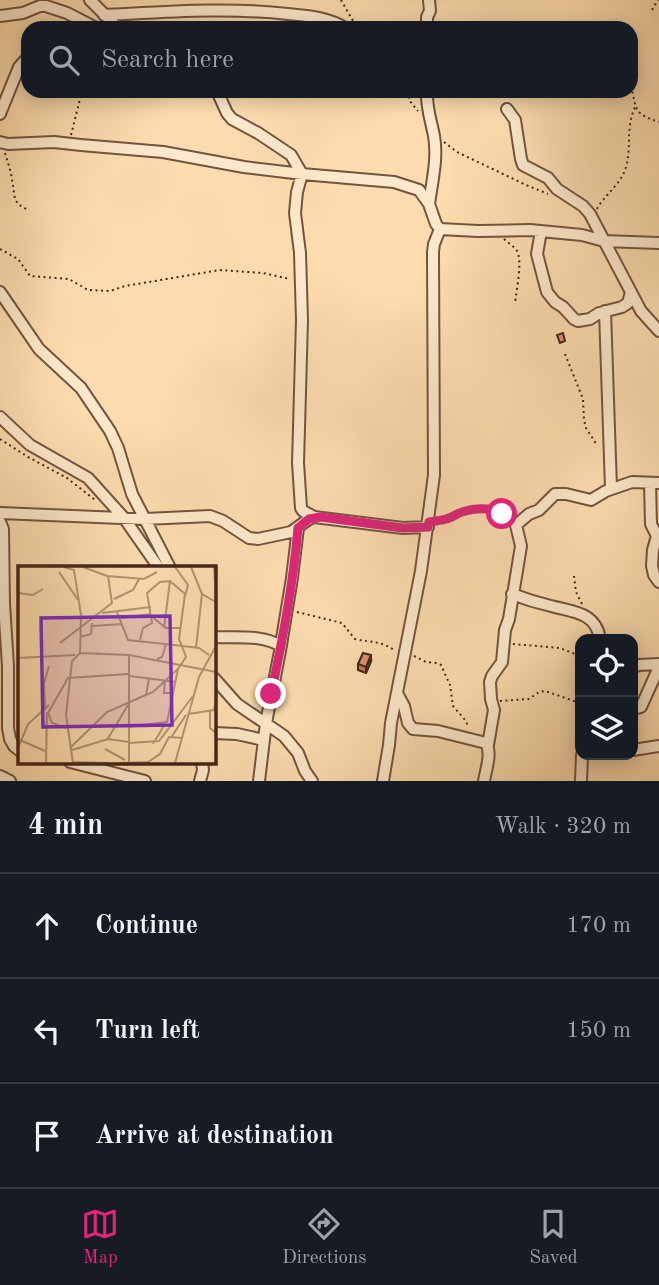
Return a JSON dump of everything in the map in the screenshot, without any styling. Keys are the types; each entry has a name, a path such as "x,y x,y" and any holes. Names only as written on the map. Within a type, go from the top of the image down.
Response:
{"street":[{"path":"90,0 110,21"},
{"path":"427,21 429,0"},
{"path":"0,16 23,13 46,5 82,21"},
{"path":"104,15 264,11 330,21"},
{"path":"0,114 21,65"},
{"path":"221,98 232,119 291,155 302,174 295,213 302,320 298,463 300,505 303,511 314,517 403,528 428,524"},
{"path":"427,98 435,149 429,204"},
{"path":"507,109 516,120 523,165 548,178 557,188 583,206 594,220 644,315 659,331"},
{"path":"2,146 69,142 163,152 244,167 394,182 419,190 429,204 440,229 478,232 541,231 582,235 604,241 659,243"},
{"path":"383,781 421,571 434,475 433,252 440,229"},
{"path":"541,231 537,254 547,292 578,321 622,307 628,303 631,292"},
{"path":"0,292 39,349 82,388 110,431 132,494 169,566"},
{"path":"610,310 628,309 644,315"},
{"path":"610,310 611,488"},
{"path":"0,417 30,445 88,478 124,517 158,566"},
{"path":"484,781 494,710 490,682 502,662 505,630 521,546 516,526 521,520 539,510 555,494 574,495 591,500 611,488 632,482 654,483 651,524 656,536 652,566 659,582"},
{"path":"0,513 145,519 210,516 253,539 287,534 314,517"},
{"path":"0,522 3,529 8,728 10,739 18,750"},
{"path":"259,781 298,528"},
{"path":"512,594 586,616 597,628 599,634"},
{"path":"215,636 262,638 281,646"},
{"path":"638,666 659,666 638,709"},
{"path":"215,679 237,704 284,736 294,747 312,781"},
{"path":"397,692 410,727 481,740 488,745"},
{"path":"0,717 7,744 18,751"},
{"path":"215,733 237,734 264,740"},
{"path":"638,749 659,746"},
{"path":"581,781 582,760"},
{"path":"78,764 145,781"},
{"path":"0,775 10,781"}],"path":[{"path":"341,0 353,21"},
{"path":"652,10 658,0"},
{"path":"69,142 80,98"},
{"path":"634,98 641,116 659,122"},
{"path":"594,220 599,204 611,193 626,166 628,132 636,105"},
{"path":"432,129 446,145 457,152 551,196"},
{"path":"2,146 12,173 15,200 26,209"},
{"path":"496,231 518,254 515,304"},
{"path":"0,249 18,259 30,276 69,279 88,290 110,291 125,285 220,270 263,273 301,283"},
{"path":"565,354 583,399 586,428 597,445"},
{"path":"0,439 67,478 98,502"},
{"path":"428,524 472,509 529,514"},
{"path":"497,511 516,526"},
{"path":"574,576 576,592 586,609"},
{"path":"287,610 342,623 355,639 371,640 384,644 404,657 415,657 441,665 450,685 453,706 467,725 468,739"},
{"path":"505,639 514,644 560,648 575,654"},
{"path":"492,702 529,699 545,691 575,701"}],"building":[{"path":"563,333 565,341 560,343 557,335"},
{"path":"363,653 371,655 366,667 358,664"}],"route":[{"path":"271,694 281,651 298,528 309,519 321,517 403,528 428,527 429,522 445,520 472,509 497,511 502,514"}]}
